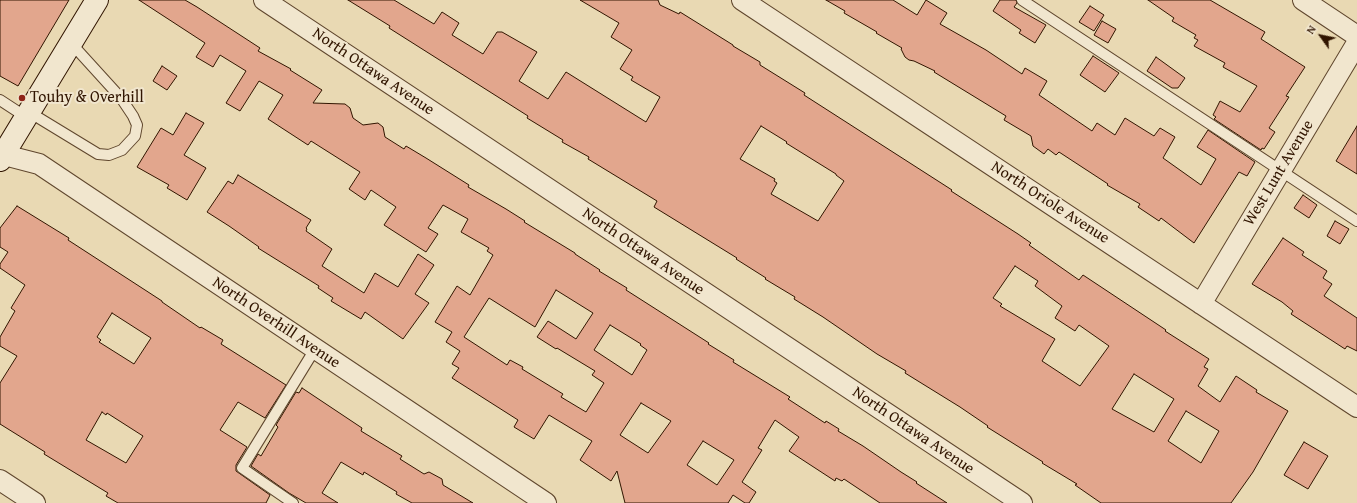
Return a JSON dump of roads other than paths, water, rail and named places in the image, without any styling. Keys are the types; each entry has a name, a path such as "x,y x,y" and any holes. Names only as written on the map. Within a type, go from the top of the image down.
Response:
{"main road":[{"path":"1,156 97,0"}],"street":[{"name":"North Ottawa Avenue","path":"264,0 1022,503"},
{"name":"North Oriole Avenue","path":"742,0 1357,407"},
{"path":"1303,0 1357,36"},
{"name":"West Lunt Avenue","path":"1201,304 1357,43"},
{"name":"North Overhill Avenue","path":"1,156 39,164 315,349 526,494 546,503"},
{"path":"0,480 34,503"}],"lane":[{"path":"1022,0 1357,221"},
{"path":"0,100 28,114 98,154 109,155 122,150 135,136 137,125 113,88 71,43"},
{"path":"293,503 242,468 315,349"}],"place":[{"name":"Touhy & Overhill","path":"22,98"}]}
